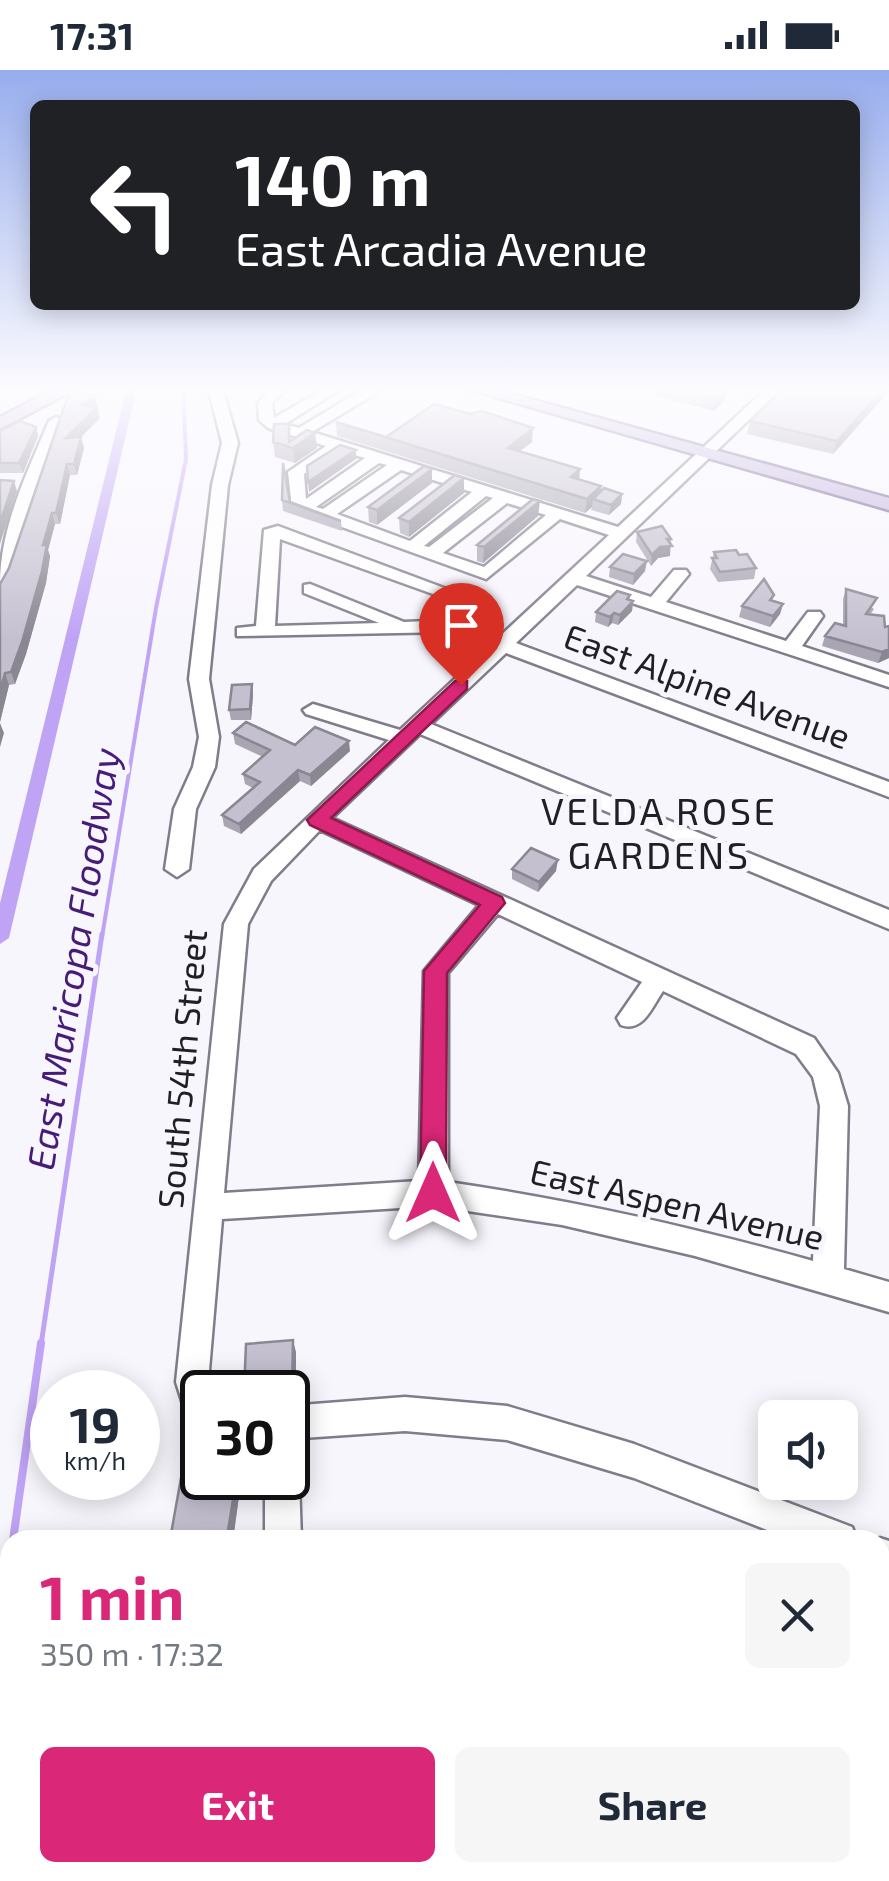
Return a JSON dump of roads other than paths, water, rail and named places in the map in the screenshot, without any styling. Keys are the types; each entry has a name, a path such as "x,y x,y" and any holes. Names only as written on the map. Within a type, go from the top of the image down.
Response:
{"main road":[{"path":"785,472 889,504"},
{"path":"806,472 889,492"}],"street":[{"path":"0,579 5,549 35,472"},
{"path":"177,869 185,810 204,767 209,736 198,679 223,472"},
{"path":"297,472 300,500 324,516 356,519 387,530 431,554 464,557 486,574 559,522"},
{"path":"300,500 334,472"},
{"path":"300,500 352,472"},
{"path":"324,516 388,472"},
{"path":"409,472 445,486 506,497 521,510 559,522 621,533"},
{"name":"South 54th Street","path":"193,1370 235,917 245,894 317,820 685,472"},
{"path":"8,482 31,482"},
{"path":"412,547 484,490"},
{"path":"431,554 506,497"},
{"path":"244,632 452,626 559,522"},
{"path":"264,631 272,530 478,604"},
{"path":"655,604 680,574"},
{"path":"573,578 889,681"},
{"path":"310,590 406,627"},
{"path":"790,648 814,616"},
{"name":"East Alpine Avenue","path":"452,626 889,790"},
{"path":"313,710 411,732 889,920"},
{"path":"317,820 805,1046 826,1073 834,1106 828,1278"},
{"path":"433,1193 436,971 494,903"},
{"path":"630,1018 658,979"},
{"name":"East Aspen Avenue","path":"208,1207 433,1193 562,1212 695,1242 889,1297"},
{"path":"310,1422 406,1414 507,1422 634,1461 813,1530"},
{"path":"282,1500 283,1530"}],"waterway":[{"path":"0,938 112,472"},
{"name":"East Maricopa Floodway","path":"102,937 156,608 183,472"},
{"name":"East Maricopa Floodway","path":"41,1345 102,934"},
{"name":"East Maricopa Floodway","path":"14,1530 41,1343"}],"district":[{"name":"VELDA ROSE GARDENS","path":"659,834"}]}
